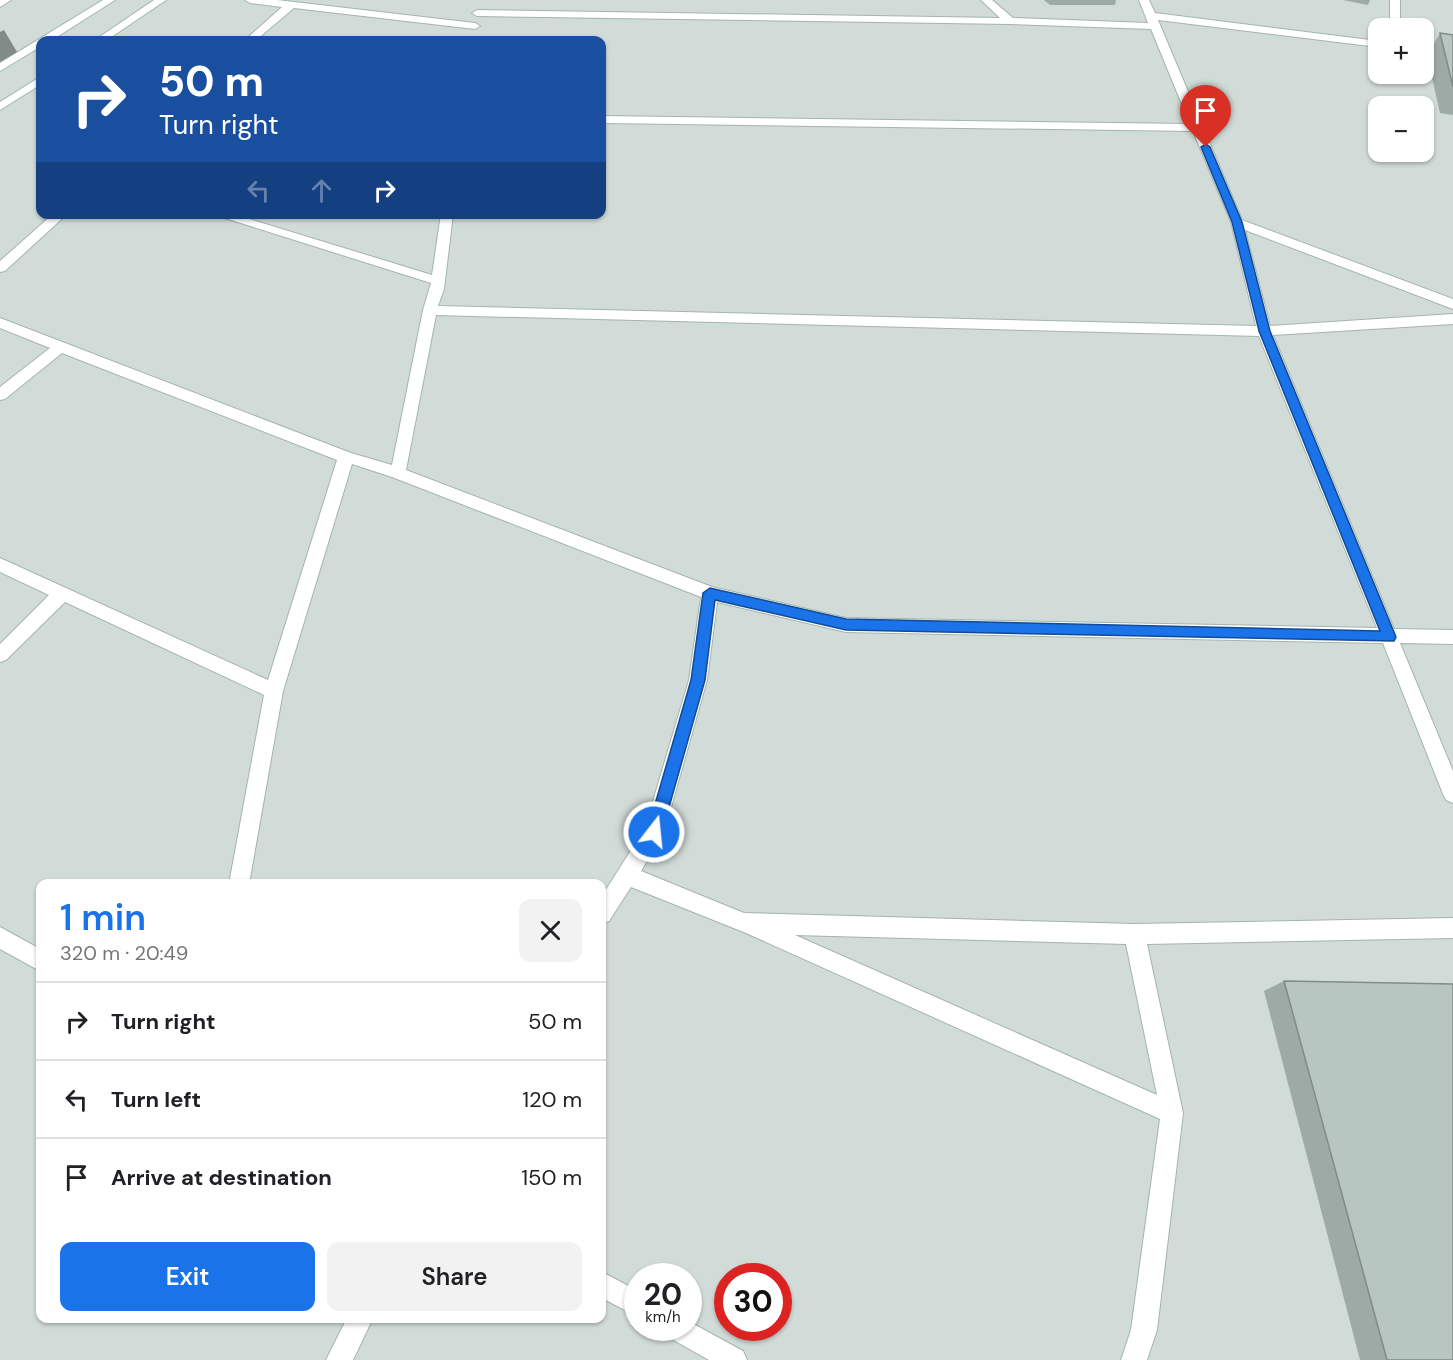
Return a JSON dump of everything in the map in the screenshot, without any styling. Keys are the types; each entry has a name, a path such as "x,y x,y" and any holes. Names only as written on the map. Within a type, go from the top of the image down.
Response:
{"street":[{"path":"0,4 6,0"},
{"path":"52,36 110,0"},
{"path":"106,36 161,0"},
{"path":"250,0 475,26"},
{"path":"473,36 480,0"},
{"path":"986,0 1010,21"},
{"path":"1144,0 1237,222 1264,331 1453,795"},
{"path":"1395,0 1395,18"},
{"path":"255,36 291,5"},
{"path":"477,13 1154,21 1368,43"},
{"path":"0,69 36,46"},
{"path":"1434,50 1453,52"},
{"path":"0,107 36,83"},
{"path":"606,120 1198,128"},
{"path":"0,268 56,219"},
{"path":"234,219 438,281"},
{"path":"398,473 430,310 438,281 446,219"},
{"path":"1237,222 1453,304"},
{"path":"430,310 1264,331 1453,319"},
{"path":"0,323 346,457 398,473 710,593 846,625 1453,637"},
{"path":"0,394 61,346"},
{"path":"240,879 274,691 346,457"},
{"path":"0,565 274,691"},
{"path":"0,656 63,593"},
{"path":"606,908 654,832 698,680 710,593"},
{"path":"626,875 744,923 1172,1113"},
{"path":"744,923 1134,934 1453,928"},
{"path":"1134,934 1172,1113 1144,1330 1134,1360"},
{"path":"0,937 36,959"},
{"path":"606,1286 624,1297"},
{"path":"339,1360 358,1323"},
{"path":"700,1341 734,1360"}],"shaded area":[{"path":"0,0 1453,0 1453,1360 0,1360"}],"building":[{"path":"1440,33 1453,35 1453,87"},
{"path":"1284,981 1453,984 1453,1360 1387,1360"}],"route":[{"path":"654,832 698,680 710,593 846,625 1389,637 1264,331 1237,222 1206,147"}]}
